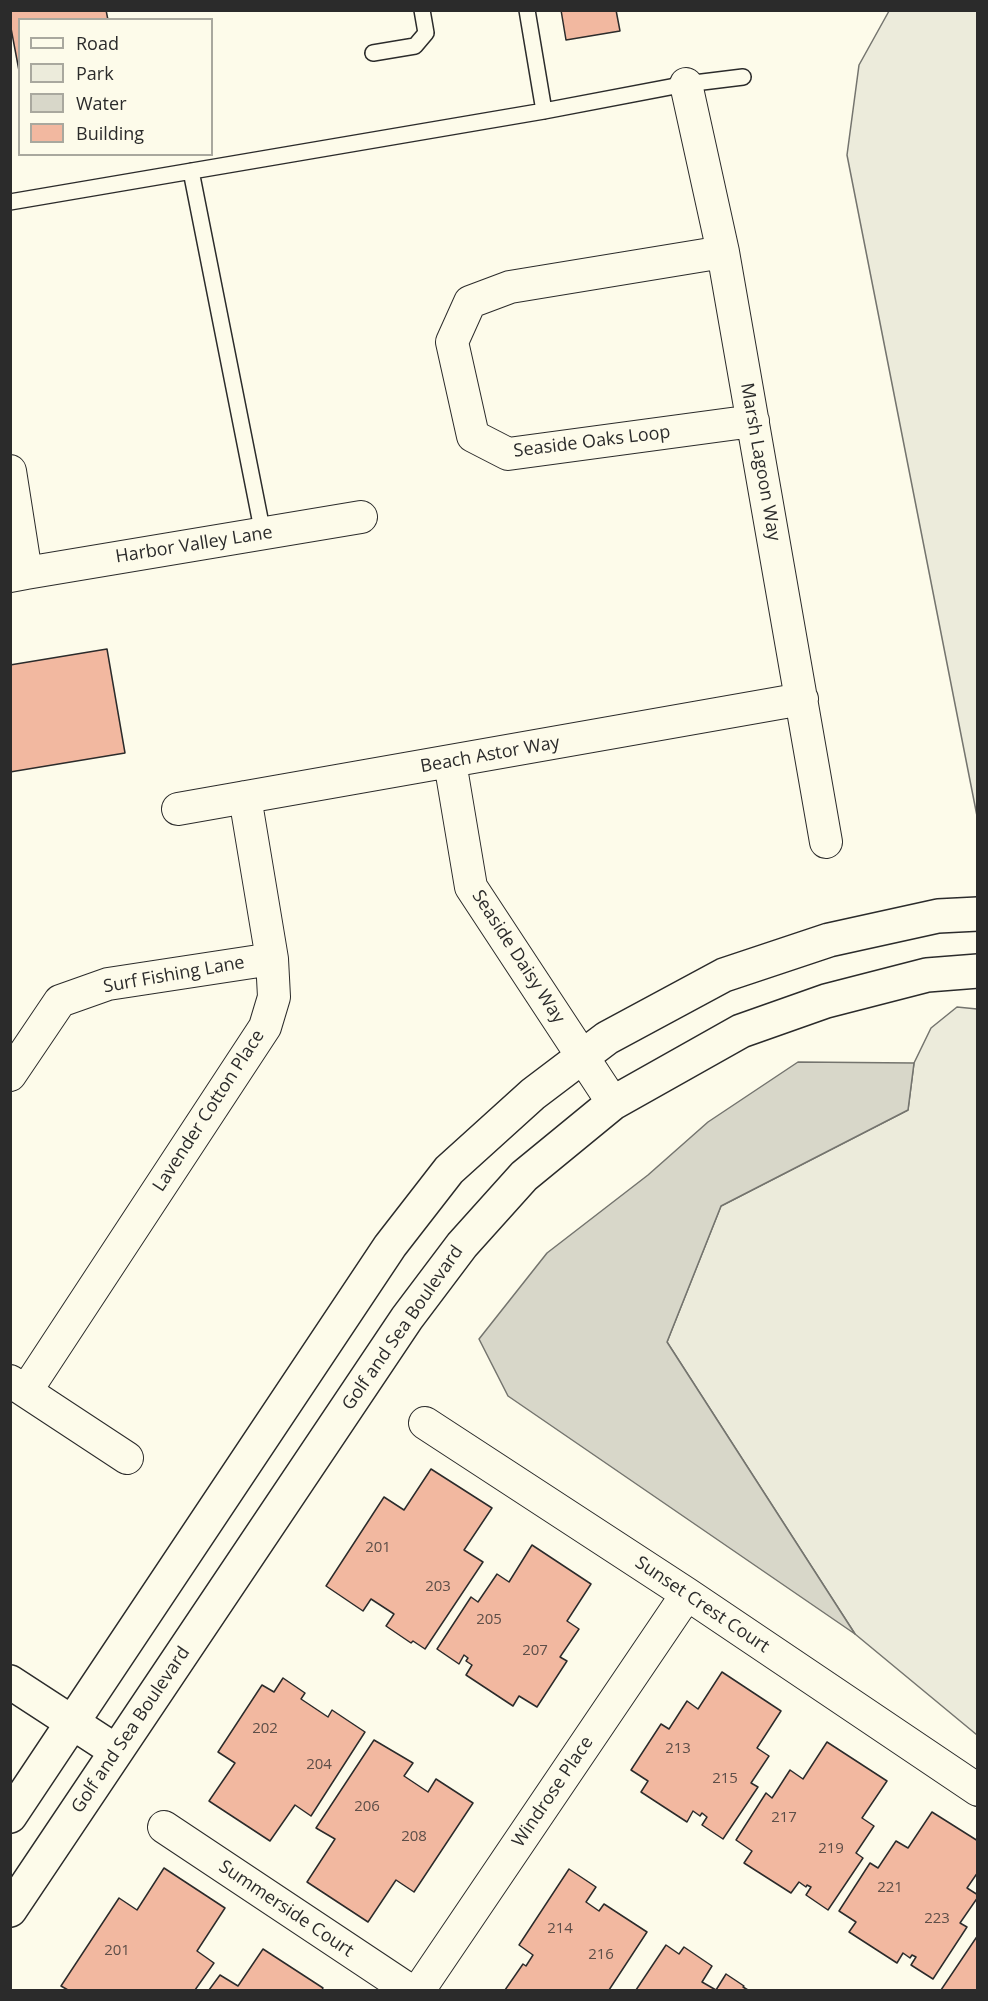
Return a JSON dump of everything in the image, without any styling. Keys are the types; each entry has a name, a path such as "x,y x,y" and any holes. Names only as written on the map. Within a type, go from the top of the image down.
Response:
{"street":[{"name":"Marsh Lagoon Way","path":"686,84 723,252 826,842"},
{"name":"Seaside Oaks Loop","path":"723,252 510,287 470,302 452,342 473,436 508,454 753,421"},
{"path":"10,471 18,574"},
{"name":"Harbor Valley Lane","path":"18,574 362,517"},
{"name":"Beach Astor Way","path":"178,809 802,699"},
{"name":"Seaside Daisy Way","path":"450,762 471,887 613,1103"},
{"name":"Lavender Cotton Place","path":"18,1386 265,1027 274,997 272,959 245,797"},
{"path":"10,1815 390,1246 449,1170 533,1094 607,1038 724,975 829,940 938,916 978,914"},
{"name":"Surf Fishing Lane","path":"10,1075 60,1001 108,984 272,959"},
{"name":"Golf and Sea Boulevard","path":"10,1910 407,1318 462,1245 524,1176 613,1103 741,1031 826,1001 927,975 978,971"},
{"path":"18,1386 127,1458"},
{"name":"Sunset Crest Court","path":"425,1423 687,1594 978,1791"},
{"name":"Windrose Place","path":"419,1990 687,1594"},
{"path":"10,1682 116,1751"},
{"name":"Summerside Court","path":"164,1827 408,1990"}],"lane":[{"path":"373,53 415,46 426,33 422,10"},
{"path":"527,10 544,111"},
{"path":"10,202 544,111 686,84 743,77"},
{"path":"191,171 263,534"}],"green space":[{"path":"889,11 977,11 977,816 847,155 859,65"},
{"path":"957,1007 977,1009 977,1735 855,1634 667,1342 721,1206 908,1110 914,1063 931,1028"}],"water":[{"path":"798,1062 914,1063 908,1110 721,1206 667,1342 855,1634 508,1396 479,1339 547,1253 648,1175 708,1122"}],"building":[{"path":"10,10 106,10 108,18 18,18 18,65 10,23"},
{"path":"561,10 616,10 620,31 566,40"},
{"path":"107,649 125,753 10,772 10,665"},
{"path":"431,1469 492,1508 464,1550 483,1562 425,1649 413,1641 411,1643 386,1626 394,1614 371,1599 363,1611 326,1586 384,1497 404,1510"},
{"path":"532,1545 591,1584 567,1621 579,1629 560,1657 567,1661 537,1707 519,1696 513,1706 466,1675 472,1665 466,1661 468,1658 464,1655 459,1664 437,1649 471,1597 478,1602 497,1574 509,1582"},
{"path":"722,1672 781,1711 757,1748 769,1756 751,1783 758,1787 723,1839 702,1825 707,1817 702,1813 700,1816 693,1811 687,1822 641,1792 648,1781 631,1770 661,1724 669,1729 687,1701 698,1709"},
{"path":"283,1678 305,1693 301,1699 328,1717 332,1710 365,1732 311,1816 295,1805 270,1841 209,1801 235,1763 218,1752 262,1685 274,1692"},
{"path":"374,1740 413,1763 404,1776 428,1792 436,1779 473,1803 414,1892 396,1880 368,1922 307,1882 335,1839 316,1828"},
{"path":"827,1742 887,1781 862,1818 874,1826 856,1853 863,1858 828,1910 806,1895 811,1887 807,1885 806,1887 799,1882 791,1893 744,1863 752,1851 736,1840 766,1793 772,1798 790,1770 803,1779"},
{"path":"932,1812 978,1841 978,1872 967,1888 978,1897 960,1923 967,1927 933,1979 911,1965 916,1957 912,1955 910,1958 903,1953 897,1963 849,1932 856,1922 839,1911 870,1863 878,1868 896,1841 908,1848"},
{"path":"164,1868 225,1908 197,1951 214,1963 195,1990 68,1990 61,1986 119,1898 137,1910"},
{"path":"569,1869 596,1887 586,1902 599,1911 604,1904 647,1932 609,1990 505,1990 523,1964 526,1966 533,1955 519,1945"},
{"path":"978,1935 978,1990 941,1990"},
{"path":"666,1945 679,1954 684,1947 712,1966 702,1982 716,1990 636,1990"},
{"path":"263,1949 323,1988 322,1990 209,1990 220,1975 238,1986"},
{"path":"726,1974 744,1986 748,1990 716,1990"}]}
